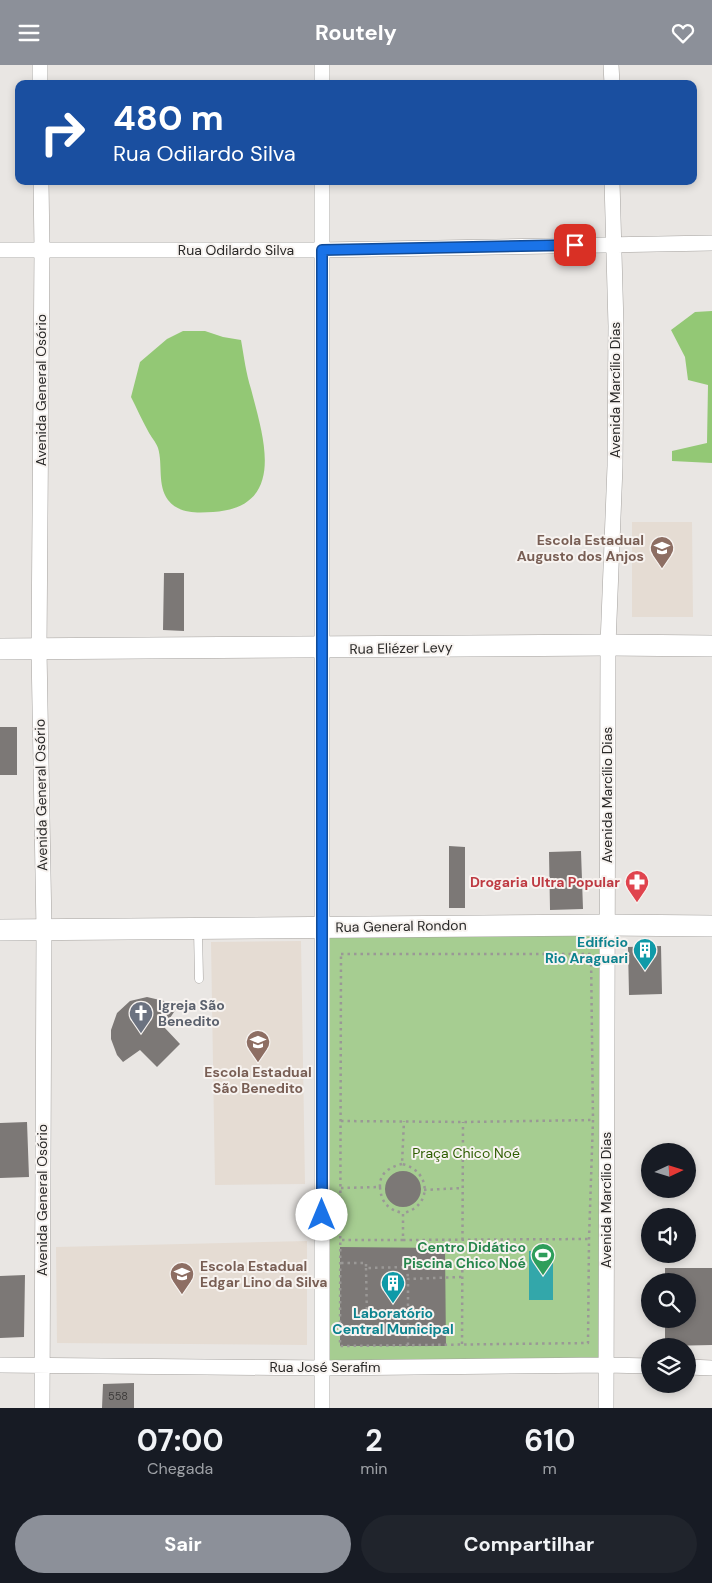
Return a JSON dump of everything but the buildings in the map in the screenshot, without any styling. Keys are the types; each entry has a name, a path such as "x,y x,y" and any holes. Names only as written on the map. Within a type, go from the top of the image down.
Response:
{"main road":[{"name":"Rua Eliézer Levy","path":"0,649 712,646"},
{"name":"Rua General Rondon","path":"0,930 606,925 712,926"}],"street":[{"path":"40,65 40,80"},
{"path":"322,65 322,80"},
{"path":"611,65 612,80"},
{"name":"Avenida General Osório","path":"41,185 39,650 44,929 42,1408"},
{"path":"322,185 322,1408"},
{"name":"Avenida Marcílio Dias","path":"606,1408 608,645 615,465 616,325 612,185"},
{"name":"Rua Odilardo Silva","path":"0,250 322,250 712,243"},
{"name":"Rua José Serafim","path":"0,1365 322,1368 641,1366"},
{"path":"696,1367 712,1368"}],"lane":[{"path":"198,928 199,979"}],"path":[{"path":"342,954 591,954 593,1120 588,1343 340,1346 342,954"},
{"path":"341,1121 593,1120"},
{"path":"402,1164 404,1121"},
{"path":"462,1345 463,1122"},
{"path":"402,1164 414,1168 424,1181 424,1190 419,1205 403,1213 388,1207 383,1202 380,1196 379,1181 388,1169 402,1164"},
{"path":"341,1188 380,1187"},
{"path":"424,1190 463,1187"},
{"path":"403,1213 403,1240"},
{"path":"341,1240 589,1239"},
{"path":"340,1263 366,1263 367,1317 408,1317"},
{"path":"366,1268 407,1267 408,1345"},
{"path":"408,1279 462,1277"}],"shaded area":[{"name":"Escola Estadual Augusto dos Anjos","path":"632,522 692,522 693,617 632,617"},
{"name":"Escola Estadual São Benedito","path":"301,941 305,1184 215,1185 211,942"},
{"name":"Escola Estadual Edgar Lino da Silva","path":"307,1241 307,1345 57,1343 56,1247"}],"green space":[{"path":"712,311 712,463 672,461 672,451 707,443 708,385 688,380 685,357 671,330 695,312"},
{"path":"183,331 205,331 241,340 261,427 265,466 261,483 252,497 237,507 213,512 195,512 183,510 172,505 162,488 158,448 131,397 140,362 167,339"},
{"name":"Praça Chico Noé","path":"322,927 609,937 613,1371 322,1368"}],"water":[{"path":"553,1250 553,1300 529,1300 529,1251"}],"place":[{"name":"Escola Estadual Augusto dos Anjos","path":"662,569"},
{"name":"Drogaria Ultra Popular","path":"637,903"},
{"name":"Edifício Rio Araguari","path":"645,971"},
{"name":"Igreja São Benedito","path":"141,1034"},
{"name":"Escola Estadual São Benedito","path":"258,1063"},
{"name":"Centro Didático Piscina Chico Noé","path":"543,1276"},
{"name":"Escola Estadual Edgar Lino da Silva","path":"182,1295"},
{"name":"Laboratório Central Municipal","path":"393,1304"}],"route":[{"path":"322,1215 322,250 575,245"}]}
